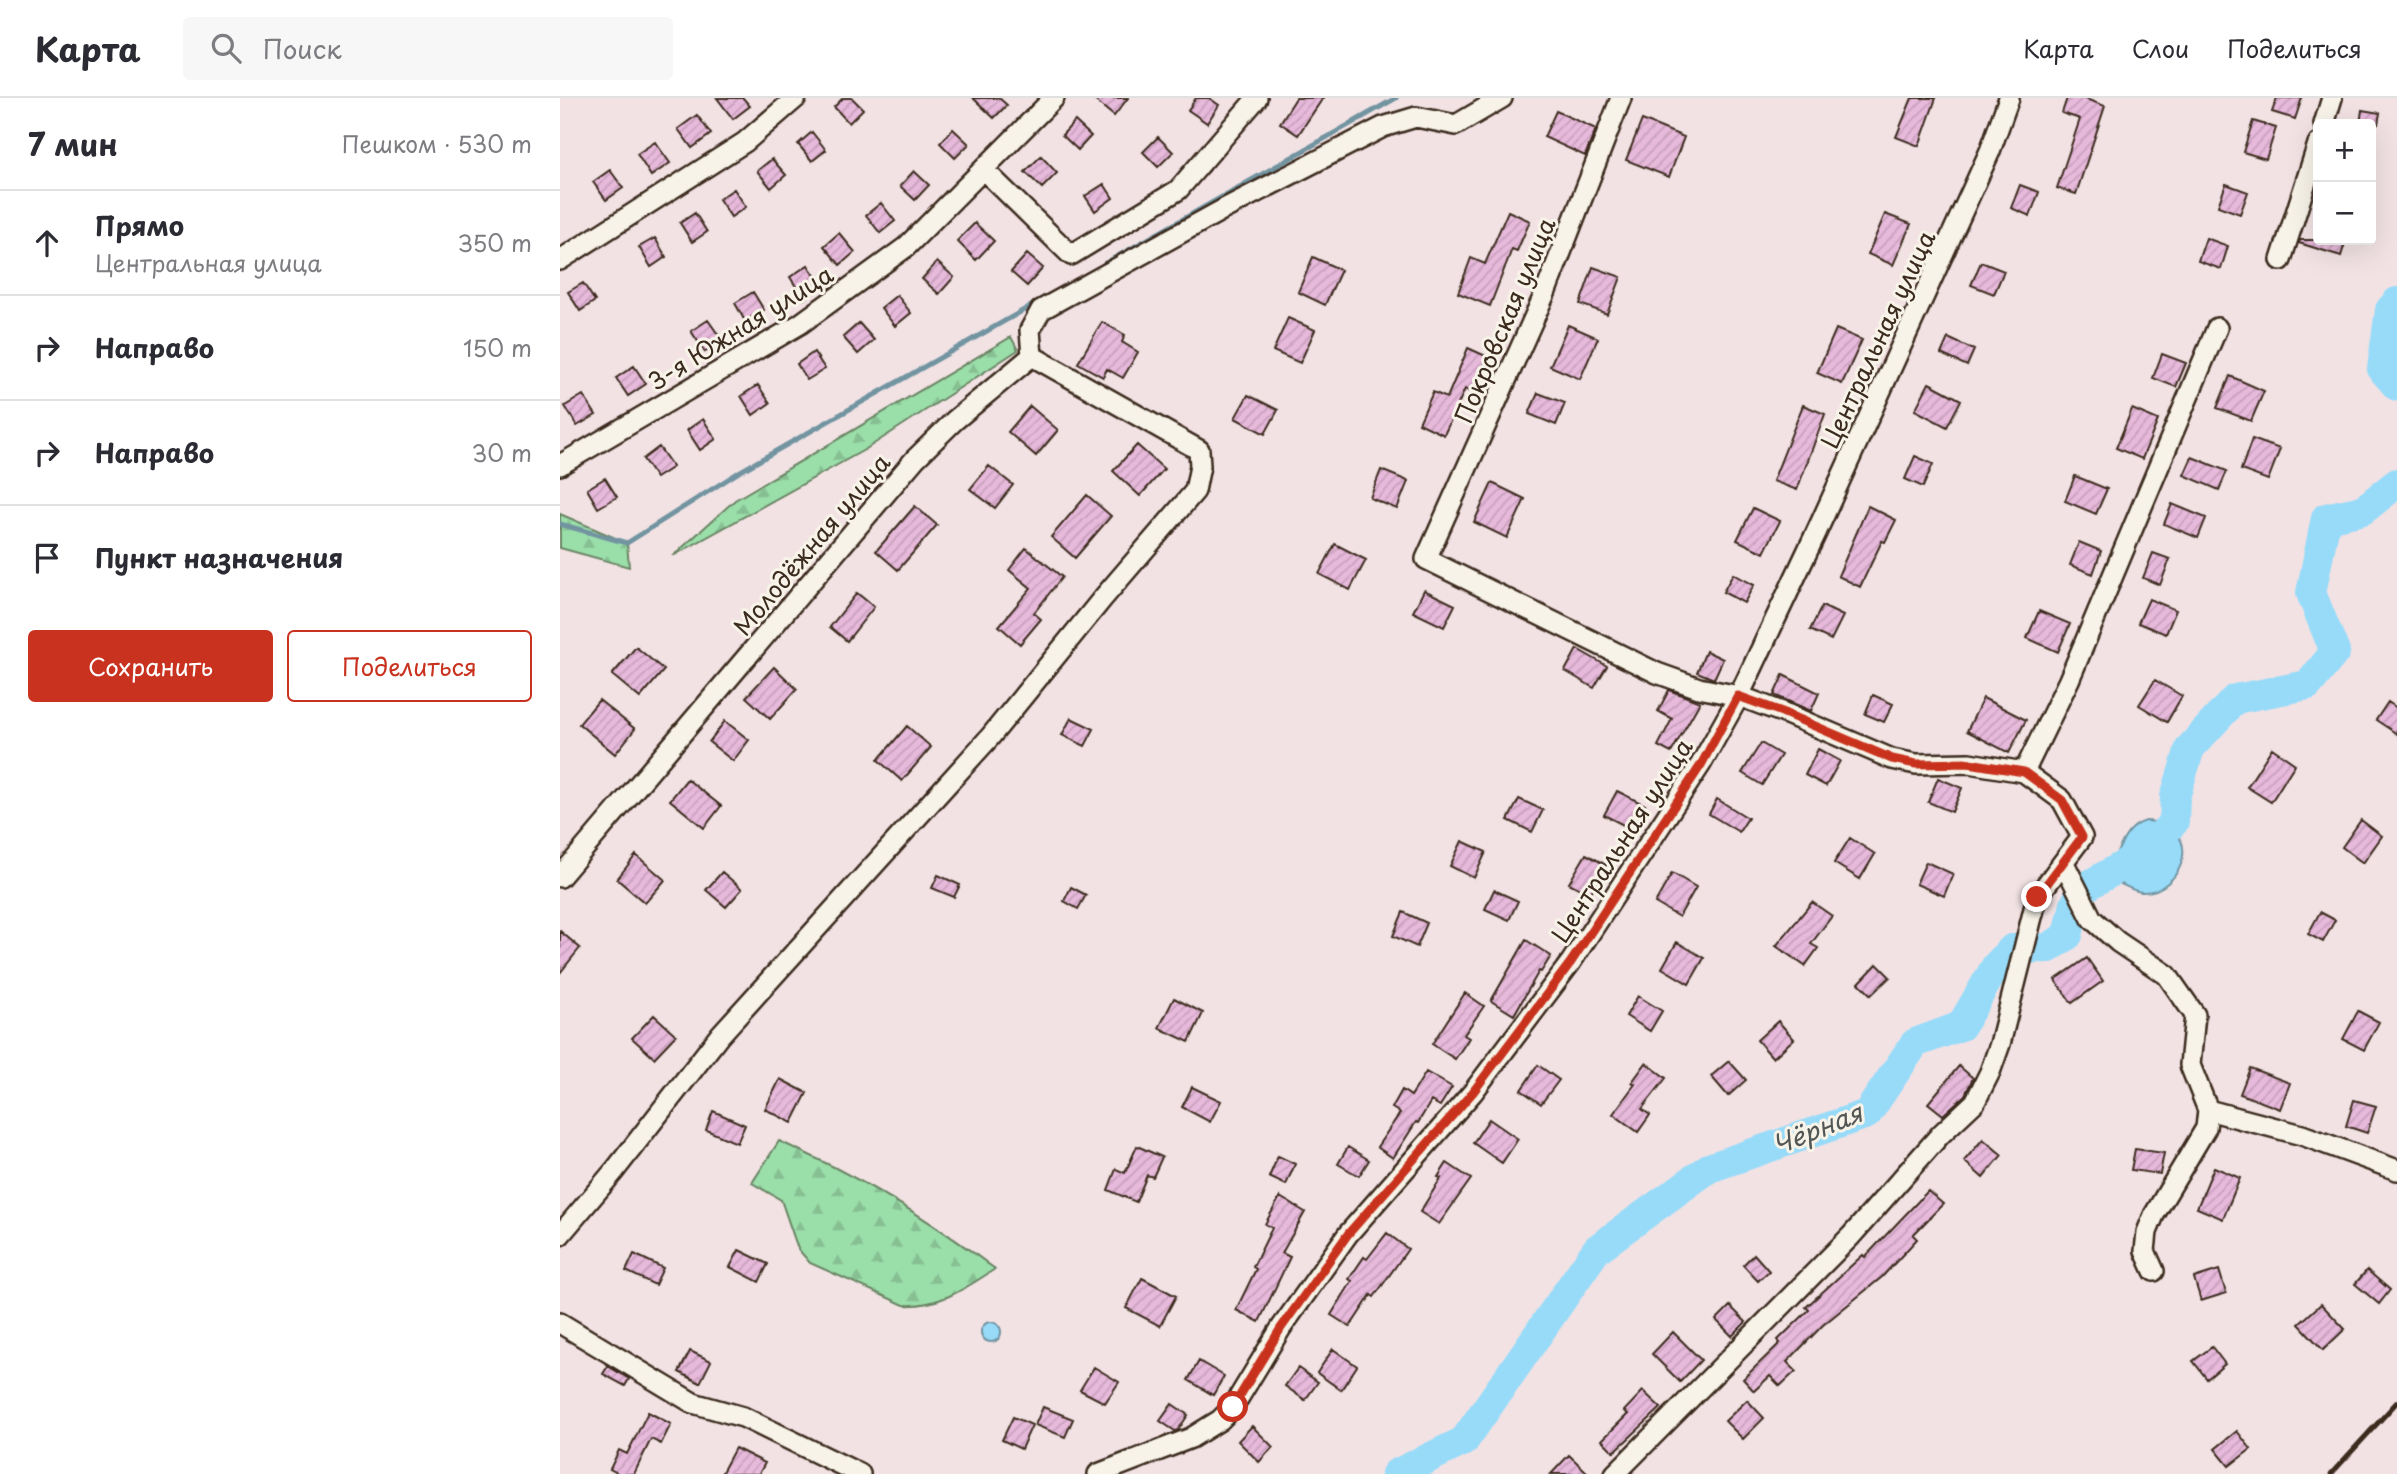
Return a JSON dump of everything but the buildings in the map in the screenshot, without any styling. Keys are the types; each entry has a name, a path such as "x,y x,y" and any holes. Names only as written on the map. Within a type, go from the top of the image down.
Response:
{"street":[{"path":"560,260 744,142 796,98"},
{"name":"3-я Южная улица","path":"560,465 800,324 906,247 1054,98"},
{"path":"984,170 1071,255 1178,190 1257,98"},
{"path":"560,1234 615,1170 720,1035 990,737 1102,598 1195,491 1200,466 1199,450 1032,356 1030,330 1041,310 1383,127 1416,117 1456,125 1502,98"},
{"name":"Покровская улица","path":"1621,98 1546,291 1426,559 1657,673 1699,688 1738,696"},
{"name":"Центральная улица","path":"1098,1474 1191,1438 1220,1420 1233,1407 1281,1328 1348,1234 1473,1092 1571,962 1701,765 1738,696 1816,533 1984,164 2009,98"},
{"path":"2326,119 2332,98"},
{"path":"2281,260 2313,160"},
{"path":"2024,772 2069,680 2217,328"},
{"name":"Молодёжная улица","path":"560,877 915,458 955,420 1032,356"},
{"path":"1615,1474 1851,1236 1941,1134 1975,1102 1990,1072 2037,898 2082,837 2062,800 2024,772 1969,763 1916,764 1892,759 1738,696"},
{"path":"2064,863 2092,919 2118,942 2168,975 2195,1015 2190,1065 2208,1110 2206,1128 2154,1215 2147,1232 2146,1251 2154,1272"},
{"path":"2208,1110 2302,1135 2397,1170"},
{"path":"560,1323 693,1403 743,1417 860,1474"}],"green space":[{"path":"1011,337 1018,350 866,449 673,556 735,500"},
{"path":"560,514 627,543 629,567 560,548"},
{"path":"779,1141 836,1168 891,1199 944,1232 995,1269 941,1299 904,1305 810,1263 798,1249 781,1200 752,1183"}],"water":[{"path":"2146,821 2165,825 2177,834 2183,845 2183,858 2178,871 2169,882 2157,889 2142,892 2121,884 2113,861 2129,832 2139,823"},
{"path":"991,1322 998,1325 1001,1332 998,1339 991,1342 984,1339 981,1332 984,1325"}],"waterway":[{"path":"1104,264 1396,98"},
{"path":"560,524 627,543 739,472 1038,302"},
{"name":"Чёрная","path":"2397,302 2390,310 2382,369 2397,386"},
{"name":"Чёрная","path":"1396,1474 1464,1441 1597,1249 1709,1168 1867,1114 1915,1043 1961,1026 1996,966 2012,949 2049,948 2068,935 2075,904 2082,889 2141,855 2174,822 2175,797 2190,748 2235,699 2308,685 2335,652 2311,593 2326,518 2363,510 2397,483"}],"railway":[{"path":"2331,1474 2397,1402"}],"route":[{"path":"1233,1407 1281,1328 1348,1234 1473,1092 1571,962 1701,765 1738,696 1892,759 1916,764 1969,763 2024,772 2062,800 2082,837 2037,897"}]}
